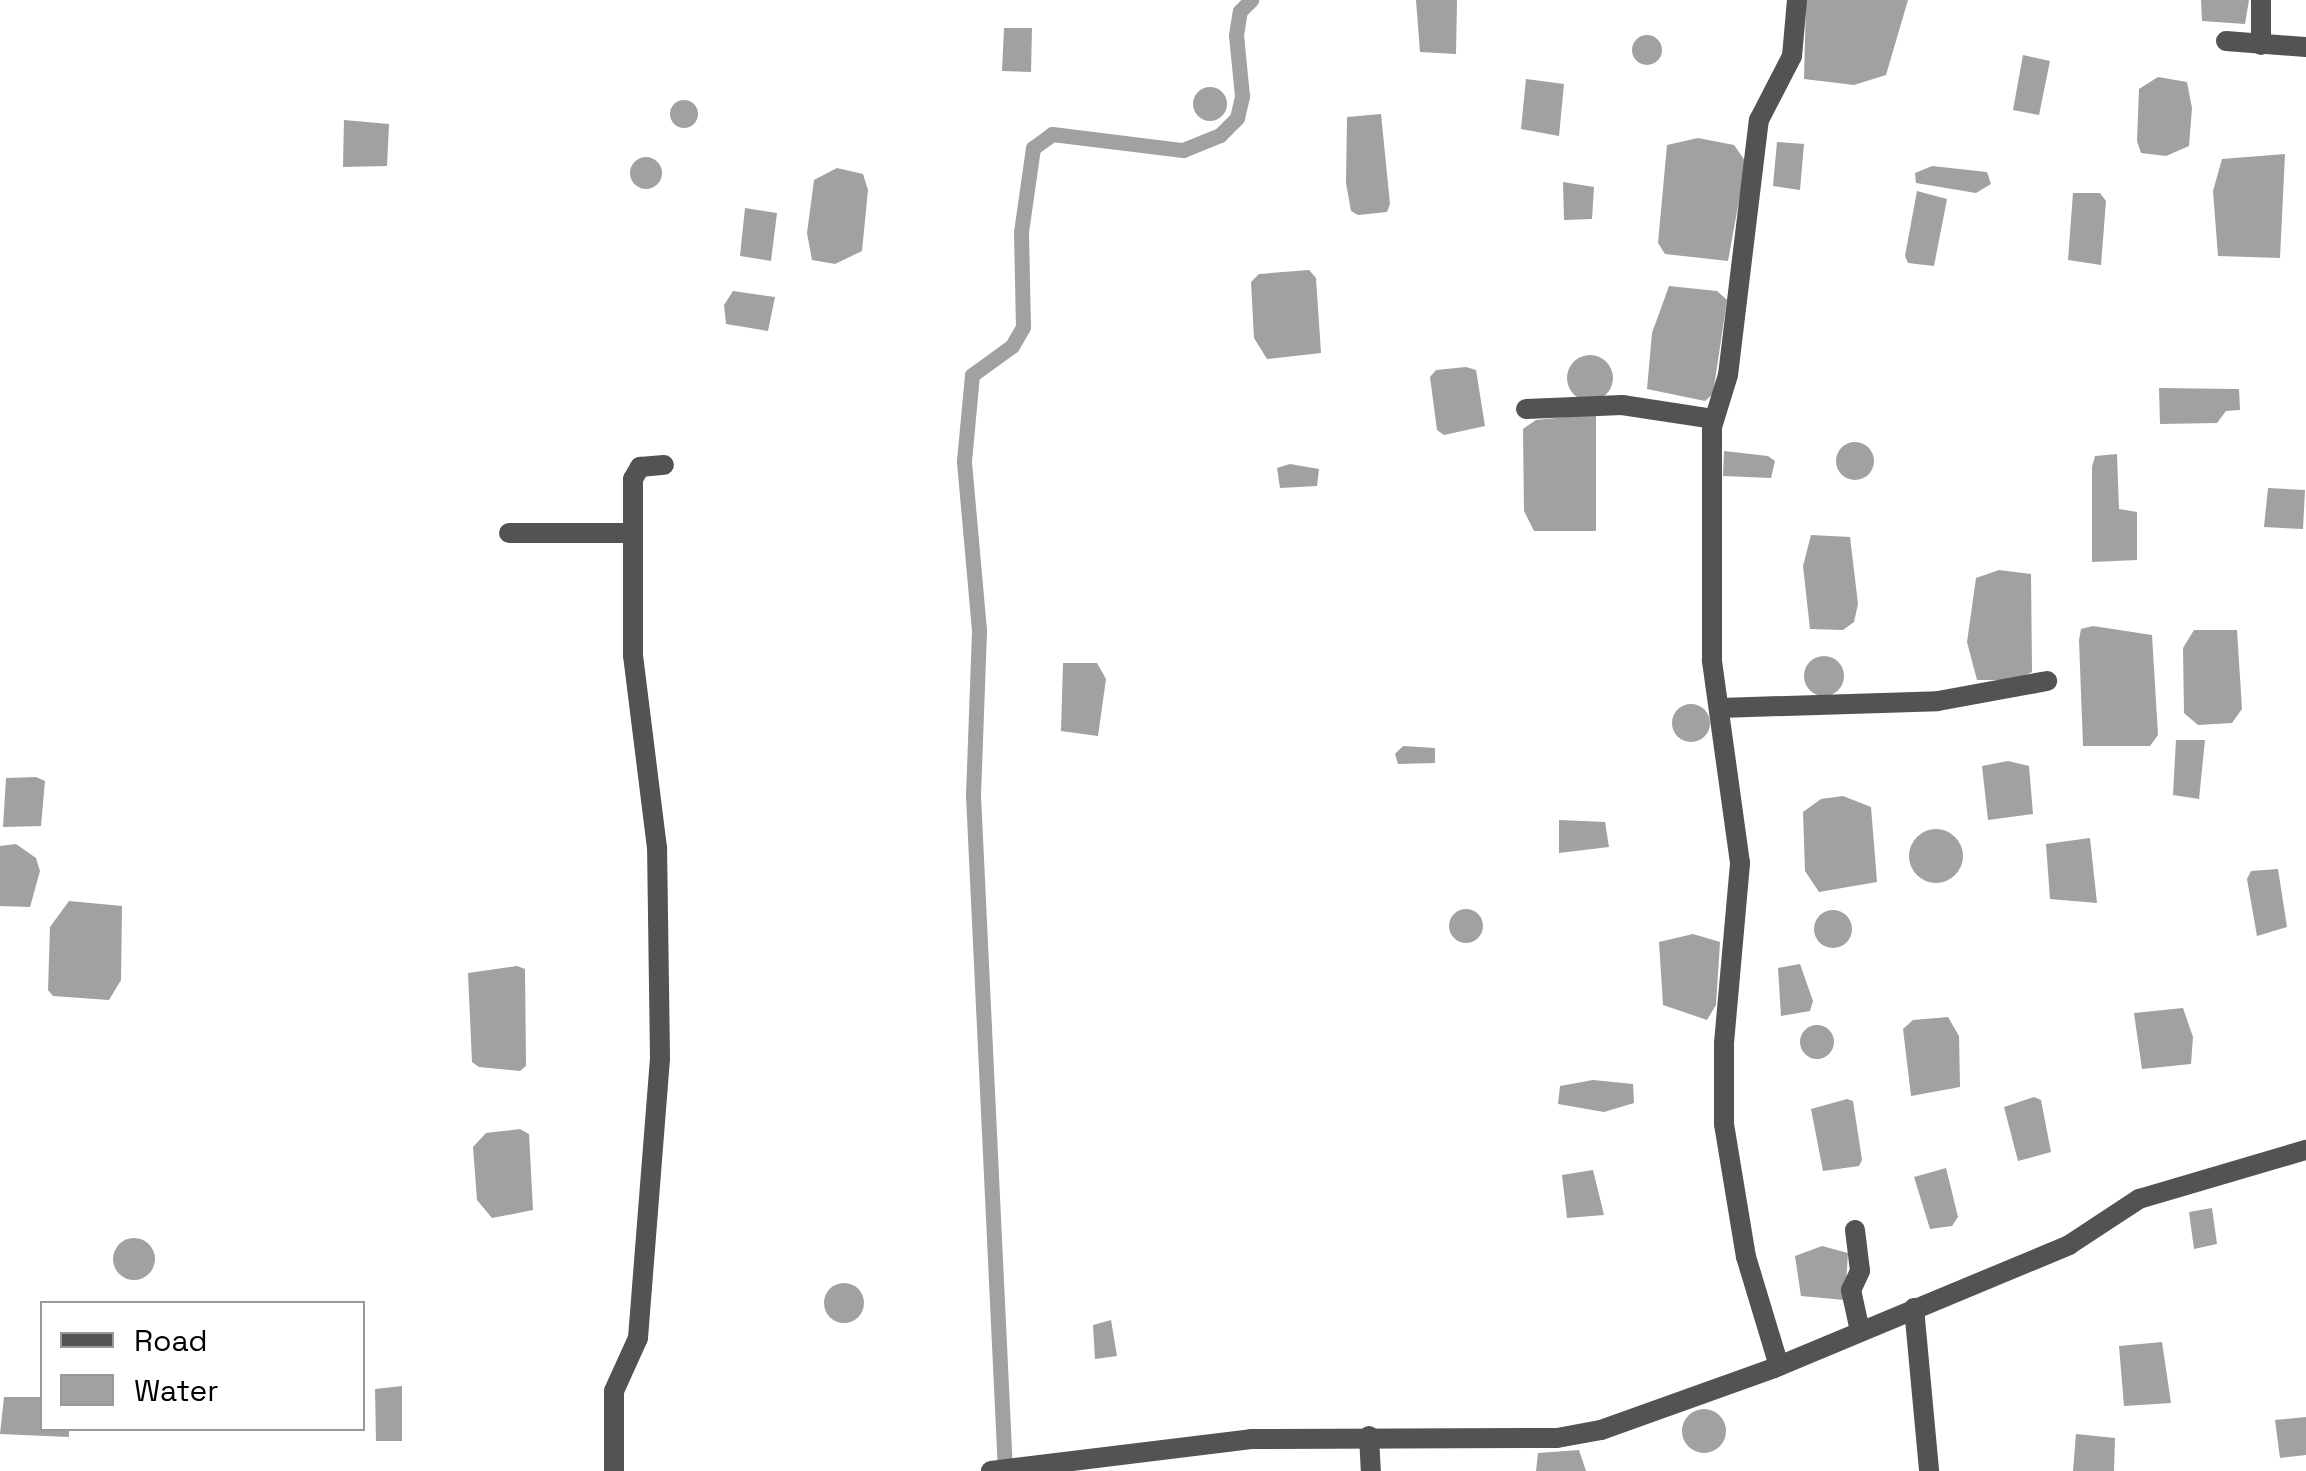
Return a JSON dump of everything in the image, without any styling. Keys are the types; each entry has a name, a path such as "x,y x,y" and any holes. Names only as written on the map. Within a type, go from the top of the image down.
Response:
{"street":[{"path":"1779,1366 1746,1257 1724,1124 1724,1043 1740,863 1712,660 1713,418 1728,375 1759,120 1792,56 1797,0"},
{"path":"2261,0 2261,45"},
{"path":"2226,41 2306,47"},
{"path":"1526,408 1622,405 1713,418"},
{"path":"614,1471 614,1392 638,1338 660,1058 656,848 634,655 632,532 636,471 664,465"},
{"path":"509,532 632,532"},
{"path":"1720,708 1938,701 2047,681"},
{"path":"992,1471 1145,1448 1369,1436 1557,1438 1601,1430 1779,1366 2069,1244 2139,1200 2306,1150"},
{"path":"1855,1230 1860,1271 1851,1290 1860,1331"},
{"path":"1914,1308 1930,1471"},
{"path":"1369,1436 1371,1471"}],"water":[{"path":"1416,0 1457,0 1456,54 1420,52"},
{"path":"1806,0 1908,0 1886,75 1854,85 1804,79"},
{"path":"2201,0 2249,0 2245,24 2202,21"},
{"path":"1004,28 1032,28 1031,72 1002,71"},
{"path":"1647,35 1658,39 1662,50 1658,61 1647,65 1636,61 1632,50 1636,39"},
{"path":"2023,55 2050,61 2039,115 2013,110"},
{"path":"2158,77 2187,82 2192,108 2189,146 2166,156 2141,153 2137,141 2139,89"},
{"path":"1526,79 1564,84 1559,136 1521,129"},
{"path":"1210,87 1222,92 1227,104 1222,116 1210,121 1198,116 1193,104 1198,92"},
{"path":"684,100 694,104 698,114 694,124 684,128 674,124 670,114 674,104"},
{"path":"1381,114 1390,204 1387,212 1358,215 1351,211 1346,183 1347,117"},
{"path":"344,120 389,124 387,166 343,167"},
{"path":"1698,138 1734,145 1746,162 1728,261 1665,254 1658,243 1667,145"},
{"path":"1777,142 1804,144 1800,190 1773,186"},
{"path":"2285,154 2280,258 2218,256 2213,191 2222,159"},
{"path":"646,157 657,162 662,173 657,184 646,189 635,184 630,173 635,162"},
{"path":"1932,166 1987,172 1991,184 1976,193 1916,183 1915,173"},
{"path":"837,168 863,174 868,190 862,251 835,264 812,260 807,233 814,180"},
{"path":"1563,182 1594,187 1592,219 1564,220"},
{"path":"1917,191 1947,199 1934,266 1908,263 1905,256"},
{"path":"2073,193 2100,193 2106,201 2101,265 2068,260"},
{"path":"745,208 777,213 771,261 740,256"},
{"path":"1309,270 1316,278 1321,353 1267,359 1254,338 1251,282 1259,274"},
{"path":"1669,286 1717,291 1727,300 1713,394 1705,401 1647,389 1652,333"},
{"path":"733,291 775,297 768,331 726,324 724,305"},
{"path":"1590,355 1606,362 1613,378 1606,394 1590,401 1574,394 1567,378 1574,362"},
{"path":"1436,370 1476,370 1485,426 1444,435 1437,430 1430,377"},
{"path":"2159,388 2239,389 2240,410 2226,411 2217,423 2160,424"},
{"path":"1596,414 1596,531 1534,531 1524,511 1523,429 1536,420"},
{"path":"1855,442 1868,448 1874,461 1868,474 1855,480 1842,474 1836,461 1842,448"},
{"path":"1724,451 1768,456 1775,461 1771,478 1723,476"},
{"path":"2117,454 2119,509 2137,512 2137,560 2092,562 2092,467 2095,456"},
{"path":"1290,464 1319,469 1317,486 1280,488 1277,468"},
{"path":"2268,488 2305,490 2303,529 2264,527"},
{"path":"1811,535 1850,537 1858,604 1854,622 1843,630 1810,629 1803,566"},
{"path":"1999,570 2031,574 2032,672 2017,680 1977,680 1967,642 1976,578"},
{"path":"2093,626 2152,635 2158,735 2150,746 2083,746 2079,640 2081,629"},
{"path":"2194,630 2237,630 2242,709 2232,723 2198,725 2184,713 2183,648"},
{"path":"1824,656 1838,662 1844,676 1838,690 1824,696 1810,690 1804,676 1810,662"},
{"path":"1063,663 1097,663 1106,679 1098,736 1061,731"},
{"path":"1691,704 1705,709 1710,723 1705,737 1691,742 1677,737 1672,723 1677,709"},
{"path":"2176,740 2205,740 2199,799 2173,795"},
{"path":"1403,746 1435,748 1435,763 1398,764 1395,754"},
{"path":"2008,761 2029,766 2033,814 1988,820 1982,766"},
{"path":"36,777 45,781 41,826 3,827 6,778"},
{"path":"1843,796 1871,807 1877,882 1819,892 1805,871 1803,812 1821,799"},
{"path":"1559,820 1605,822 1609,847 1559,853"},
{"path":"1936,829 1955,837 1963,856 1955,875 1936,883 1917,875 1909,856 1917,837"},
{"path":"2090,838 2097,903 2050,899 2046,844"},
{"path":"16,844 36,858 40,871 30,907 0,906 0,846"},
{"path":"2278,869 2287,927 2257,936 2247,879 2251,871"},
{"path":"69,901 122,906 121,980 109,1000 53,996 48,990 50,927"},
{"path":"1466,909 1478,914 1483,926 1478,938 1466,943 1454,938 1449,926 1454,914"},
{"path":"1833,910 1846,916 1852,929 1846,942 1833,948 1820,942 1814,929 1820,916"},
{"path":"1693,934 1720,942 1716,1005 1707,1020 1663,1005 1659,942"},
{"path":"1800,964 1813,1001 1810,1011 1781,1016 1778,968"},
{"path":"517,966 525,969 526,1066 520,1071 479,1067 472,1062 468,973"},
{"path":"2183,1008 2193,1037 2191,1064 2142,1069 2134,1013"},
{"path":"1948,1017 1959,1036 1960,1087 1911,1096 1903,1029 1913,1020"},
{"path":"1817,1025 1829,1030 1834,1042 1829,1054 1817,1059 1805,1054 1800,1042 1805,1030"},
{"path":"1593,1080 1633,1084 1634,1103 1604,1112 1558,1104 1560,1086"},
{"path":"2034,1097 2041,1100 2051,1152 2018,1161 2004,1107"},
{"path":"1847,1099 1853,1101 1862,1160 1859,1166 1823,1171 1811,1109"},
{"path":"520,1129 529,1134 533,1210 492,1218 477,1200 473,1147 486,1133"},
{"path":"1946,1168 1958,1217 1952,1226 1930,1229 1914,1177"},
{"path":"1593,1170 1604,1215 1567,1218 1562,1175"},
{"path":"2212,1208 2217,1244 2194,1249 2189,1212"},
{"path":"134,1238 149,1244 155,1259 149,1274 134,1280 119,1274 113,1259 119,1244"},
{"path":"1822,1246 1848,1253 1845,1300 1801,1296 1795,1256"},
{"path":"844,1283 858,1289 864,1303 858,1317 844,1323 830,1317 824,1303 830,1289"},
{"path":"1111,1320 1117,1356 1095,1359 1093,1325"},
{"path":"2162,1342 2171,1403 2124,1406 2119,1346"},
{"path":"402,1386 402,1441 376,1441 375,1389"},
{"path":"4,1397 40,1397 40,1431 69,1431 69,1437 0,1434"},
{"path":"1704,1409 1720,1415 1726,1431 1720,1447 1704,1453 1688,1447 1682,1431 1688,1415"},
{"path":"2306,1417 2306,1455 2280,1458 2275,1420"},
{"path":"2076,1434 2115,1438 2114,1471 2073,1471"},
{"path":"1579,1450 1586,1471 1536,1471 1538,1453"}],"waterway":[{"path":"1005,1471 973,795 979,630 964,461 972,375 1012,346 1023,327 1021,232 1033,148 1052,134 1183,150 1220,135 1237,118 1242,96 1236,35 1240,11 1251,0"}]}
